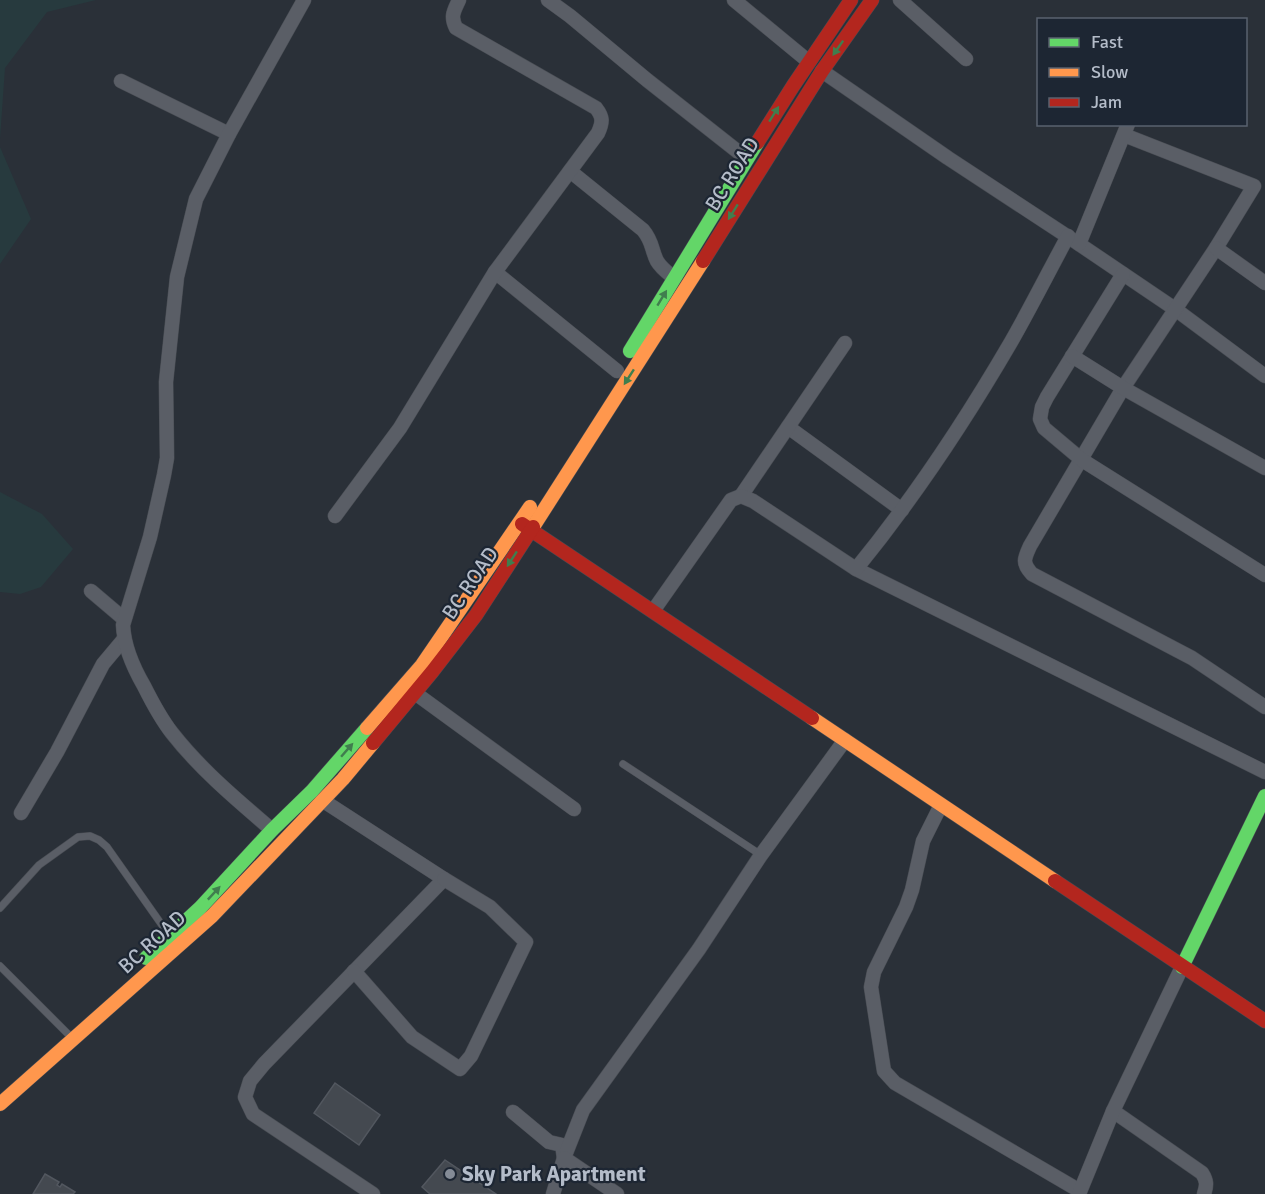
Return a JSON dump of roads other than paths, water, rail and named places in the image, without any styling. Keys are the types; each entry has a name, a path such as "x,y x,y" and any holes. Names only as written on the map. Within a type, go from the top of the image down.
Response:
{"street":[{"path":"272,830 213,778 172,733 136,671 124,639 123,625 150,537 167,458 166,382 179,267 196,199 229,134 304,0"},
{"path":"335,516 400,428 495,272 602,124 602,115 596,108 456,28 453,21 459,0"},
{"path":"548,0 746,158"},
{"path":"734,0 822,71 1175,309 1265,376"},
{"name":"BC ROAD","path":"0,1104 69,1036 95,1006 200,908 272,830 317,795 343,779 476,615 617,371 746,158 808,61 851,0"},
{"name":"BC ROAD","path":"0,1088 69,1036 212,916 317,795 422,664 526,526 637,365 822,71 872,0"},
{"path":"900,0 966,59"},
{"path":"121,81 229,134"},
{"path":"856,569 884,535 951,439 1074,240 1126,130 1259,190 1216,248 1123,388 1030,546 1025,558 1026,567 1032,574 1192,658 1265,707"},
{"path":"570,171 643,230 650,238 660,267 674,278"},
{"path":"1216,248 1265,283"},
{"path":"495,272 617,371"},
{"path":"1123,274 1047,397 1040,419 1044,428 1082,460 1265,575"},
{"path":"653,611 731,500 741,496 845,343"},
{"path":"1072,356 1123,388 1265,468"},
{"path":"788,427 902,510"},
{"path":"741,496 753,501 856,569 1265,772"},
{"path":"526,526 1265,1021"},
{"path":"91,591 124,619"},
{"path":"21,813 57,752 103,664 124,639"},
{"path":"415,693 574,809"},
{"path":"553,1194 583,1110 699,949 761,855 845,740"},
{"path":"317,795 490,907 526,942 471,1056 460,1069 412,1037 354,971"},
{"path":"941,805 922,842 906,907 874,972 871,987 884,1071 895,1083 1079,1192 1113,1111 1182,967 1260,820 1265,796"},
{"path":"373,1194 254,1114 245,1097 250,1081 264,1064 444,879"},
{"path":"1113,1111 1202,1173 1207,1186 1204,1194"},
{"path":"513,1112 549,1142 562,1145 564,1158 617,1194"}],"lane":[{"path":"622,764 761,855"},
{"path":"0,908 39,865 78,837 90,836 107,847 170,936"},
{"path":"0,966 69,1036"}],"place":[{"name":"Sky Park Apartment","path":"450,1174"}]}
